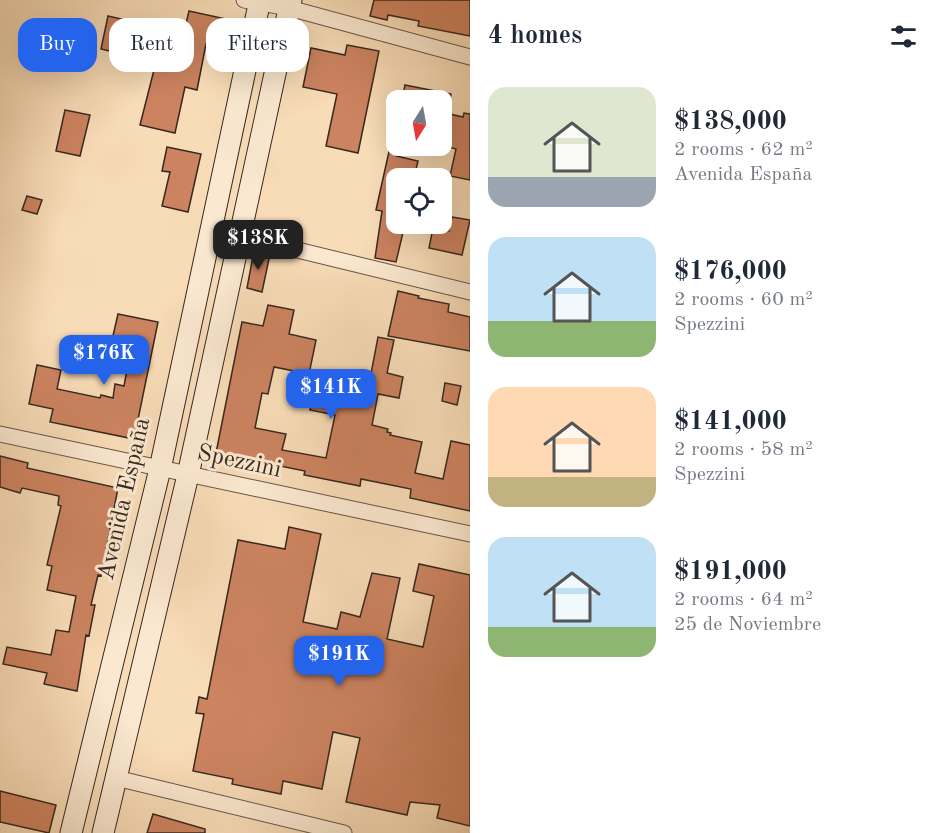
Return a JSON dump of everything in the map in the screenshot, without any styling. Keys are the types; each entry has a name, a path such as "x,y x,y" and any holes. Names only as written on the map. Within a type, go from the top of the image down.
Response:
{"street":[{"path":"254,1 290,4 470,57"},
{"name":"Avenida España","path":"71,833 160,469 254,1"},
{"path":"103,833 188,475 290,4"},
{"path":"240,236 470,292"},
{"name":"Spezzini","path":"0,434 470,534"},
{"path":"116,778 344,833"}],"building":[{"path":"374,0 470,0 470,36 418,26 419,21 388,15 387,20 370,16"},
{"path":"189,11 221,18 206,18 206,44 197,90 185,87 175,133 140,125 153,72 194,72 194,18 187,18"},
{"path":"108,16 117,18 109,18 109,51 101,49"},
{"path":"347,45 379,51 358,153 326,146 337,94 303,87 306,72 309,72 311,48 345,55"},
{"path":"405,85 431,90 404,90"},
{"path":"65,110 90,115 80,156 56,151"},
{"path":"464,113 470,114 470,180 452,176 456,149 452,148 452,114 463,117"},
{"path":"167,147 201,154 188,212 162,206 170,172 162,171"},
{"path":"388,156 418,161 416,168 386,168 386,234 403,234 396,262 375,258 382,211 376,210"},
{"path":"27,196 42,200 37,214 22,210"},
{"path":"452,217 470,220 462,255 429,248 432,234 452,234"},
{"path":"254,251 270,254 262,292 247,288"},
{"path":"398,291 419,296 418,298 449,304 448,312 470,317 470,351 388,336"},
{"path":"268,305 294,310 289,334 316,340 309,374 274,367 268,394 262,393 255,428 286,434 282,450 326,458 335,415 310,410 315,385 363,394 365,383 369,384 378,337 394,340 387,373 403,377 399,398 378,394 372,425 388,429 387,432 391,433 390,435 422,442 415,473 443,479 451,441 470,445 470,511 410,498 411,489 361,479 360,486 304,475 305,471 216,453 242,322 263,326"},
{"path":"118,314 158,322 134,439 50,422 53,409 29,404 37,365 61,370 57,389 100,398 101,395 113,398 115,384 124,386 130,353 110,349"},
{"path":"445,383 461,386 457,405 442,401"},
{"path":"0,456 28,463 27,468 118,488 101,576 98,575 91,605 95,605 89,636 86,635 77,691 44,684 47,673 3,664 7,647 51,655 56,630 69,632 76,596 47,590 52,566 47,565 61,506 58,505 59,496 22,488 20,493 0,487"},
{"path":"289,527 321,534 303,622 337,629 341,612 360,617 372,573 400,578 387,639 423,647 434,596 413,591 419,564 470,575 470,826 437,818 440,805 410,802 407,815 346,802 360,738 333,732 322,789 283,781 281,794 232,784 233,779 193,771 204,714 196,713 199,697 207,699 238,540 285,549"},
{"path":"0,791 56,805 49,833 0,822"},
{"path":"153,814 205,829 205,833 147,833"}]}
